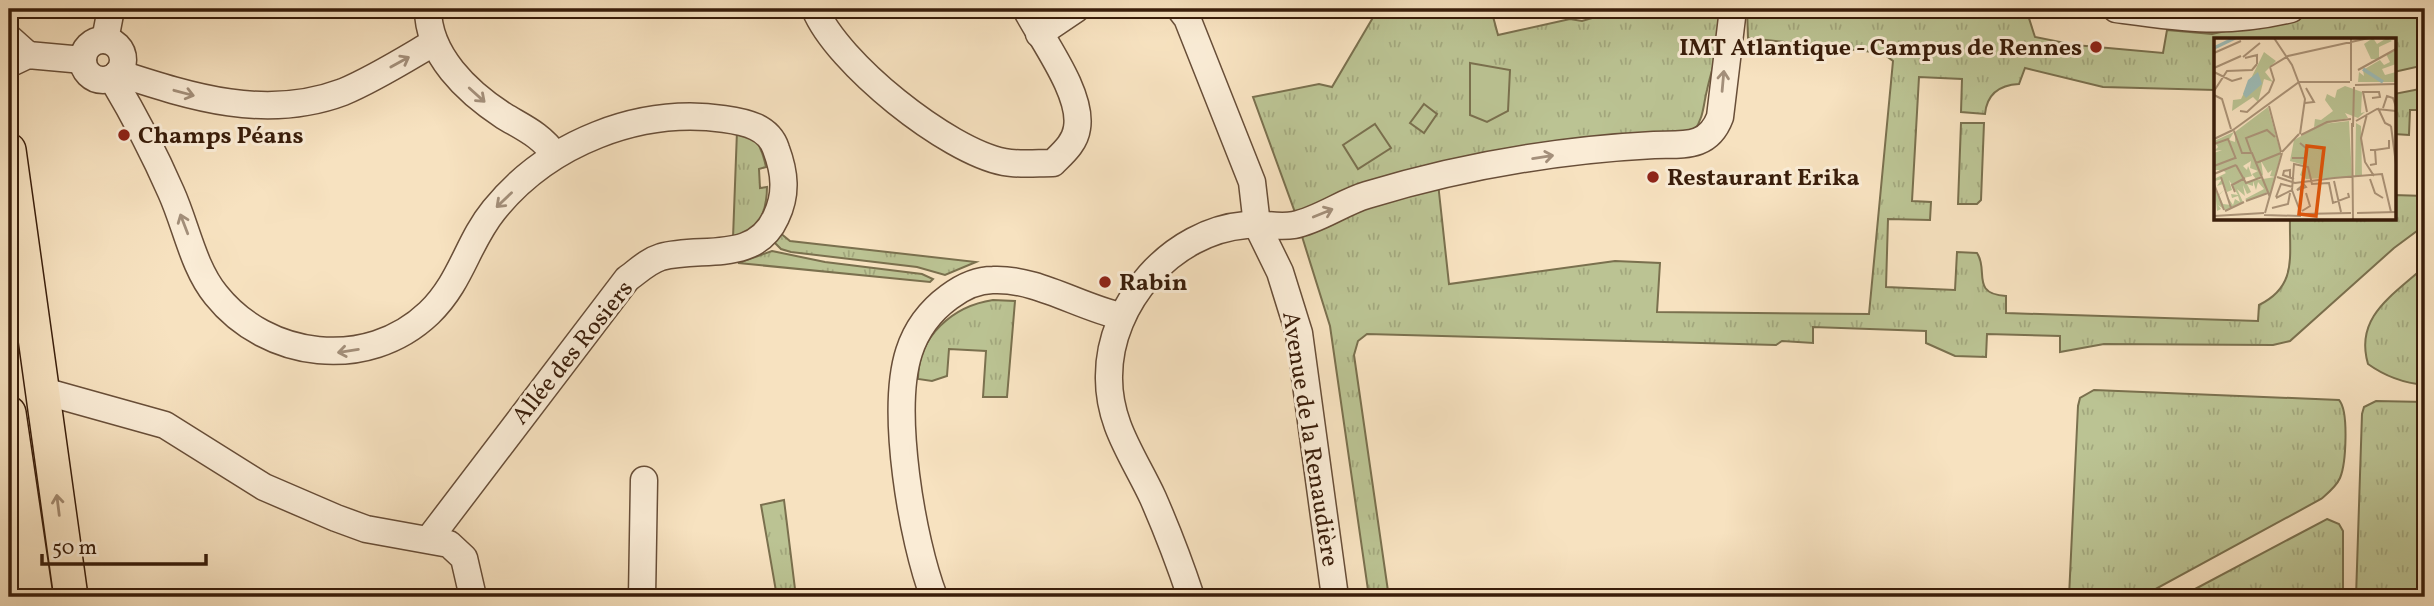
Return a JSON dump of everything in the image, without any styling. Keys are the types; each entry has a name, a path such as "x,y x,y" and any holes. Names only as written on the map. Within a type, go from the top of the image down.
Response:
{"main road":[{"path":"9,150 71,597"},
{"path":"9,413 36,597"}],"street":[{"path":"105,40 111,9"},
{"path":"428,9 433,43 479,98 542,138 555,155 494,210 479,233 462,271 427,315 411,327 380,343 342,353 321,352 268,337 229,310 214,292 172,192 115,76 123,56 116,45 105,40 87,48 83,60 92,77 115,76 229,104 285,106 344,91 433,43"},
{"path":"816,9 821,23 841,50 902,106 970,151 1005,162 1053,163 1070,146 1077,128 1077,103 1026,9"},
{"path":"1039,34 1076,9"},
{"path":"1191,597 1153,498 1119,433 1110,405 1109,373 1120,316 1146,279 1171,255 1219,231 1257,225 1294,225 1366,195 1545,156 1614,147 1696,143 1714,132 1720,117 1733,9"},
{"path":"2116,9 2195,20 2229,20 2291,9"},
{"name":"Avenue de la Renaudière","path":"1191,12 1252,182 1257,225 1280,272 1299,333 1335,597"},
{"path":"15,52 83,60"},
{"name":"Allée des Rosiers","path":"429,539 627,279 658,258 735,250 761,239 772,225 783,199 780,161 774,141 763,130 723,118 665,119 616,128 555,155"},
{"path":"934,597 922,565 910,508 904,451 905,380 908,355 916,334 942,302 962,287 992,280 1022,283 1094,310 1120,316"},
{"path":"54,394 165,425 264,487 336,518 376,531 449,544 464,558 473,597"},
{"path":"642,597 644,480"}],"green space":[{"path":"1378,9 1491,9 1498,35 1570,19 1582,21 1623,9 1725,9 1703,111 1694,131 1296,215 1253,97 1319,84 1332,87"},
{"path":"1747,9 1756,9 1757,18 1913,17 1935,13 1940,9 2026,9 2035,37 2075,45 2163,53 2167,30 2212,34 2327,9 2425,9 2425,65 2396,72 2396,38 2214,38 2214,90 2103,87 2025,68 2019,84 2000,88 1992,96 1985,114 1961,112 1962,79 1919,77 1912,201 1931,202 1930,220 1888,219 1886,287 1955,290 1957,252 1977,253 1984,286 1988,291 2006,296 2006,313 2258,321 2259,305 2280,289 2286,279 2290,257 2290,220 2396,220 2396,195 2425,196 2425,225 2394,248 2290,341 2273,345 2104,344 2060,352 2060,336 1987,334 1986,357 1955,356 1926,343 1926,331 1813,327 1813,343 1782,341 1776,345 1367,334 1358,341 1354,355 1388,591 1382,597 1369,597 1330,326 1300,230 1438,183 1449,284 1615,261 1660,263 1657,312 1869,314 1893,61 1882,53 1748,38"},
{"path":"1470,63 1510,70 1508,111 1487,122 1470,115"},
{"path":"2425,88 2425,110 2410,110 2409,135 2396,134 2396,94"},
{"path":"1424,104 1437,114 1424,133 1410,123"},
{"path":"1961,123 1984,123 1981,200 1977,204 1958,204"},
{"path":"1375,124 1391,148 1358,169 1343,145"},
{"path":"737,131 750,135 761,148 766,167 759,169 760,188 767,187 767,193 765,208 757,227 733,238"},
{"path":"779,232 790,241 976,262 945,275 917,267 791,252 781,249 774,242"},
{"path":"772,251 825,262 922,274 933,279 930,282 738,263"},
{"path":"2425,266 2425,385 2395,379 2375,369 2368,364 2365,347 2372,320 2380,308"},
{"path":"993,300 1015,301 1007,397 983,397 986,351 949,349 947,376 932,381 918,379 924,349 940,326 964,309"},
{"path":"2094,390 2339,400 2344,415 2346,438 2340,478 2321,499 2141,597 2069,597 2078,406 2080,398"},
{"path":"2376,401 2425,402 2425,597 2356,597 2362,414 2364,407"},
{"path":"784,500 796,597 777,597 761,505"},
{"path":"2327,519 2339,524 2343,531 2343,597 2180,597"}],"place":[{"name":"IMT Atlantique - Campus de Rennes","path":"2096,47"},
{"name":"Champs Péans","path":"124,135"},
{"name":"Restaurant Erika","path":"1653,177"},
{"name":"Rabin","path":"1105,282"}]}
